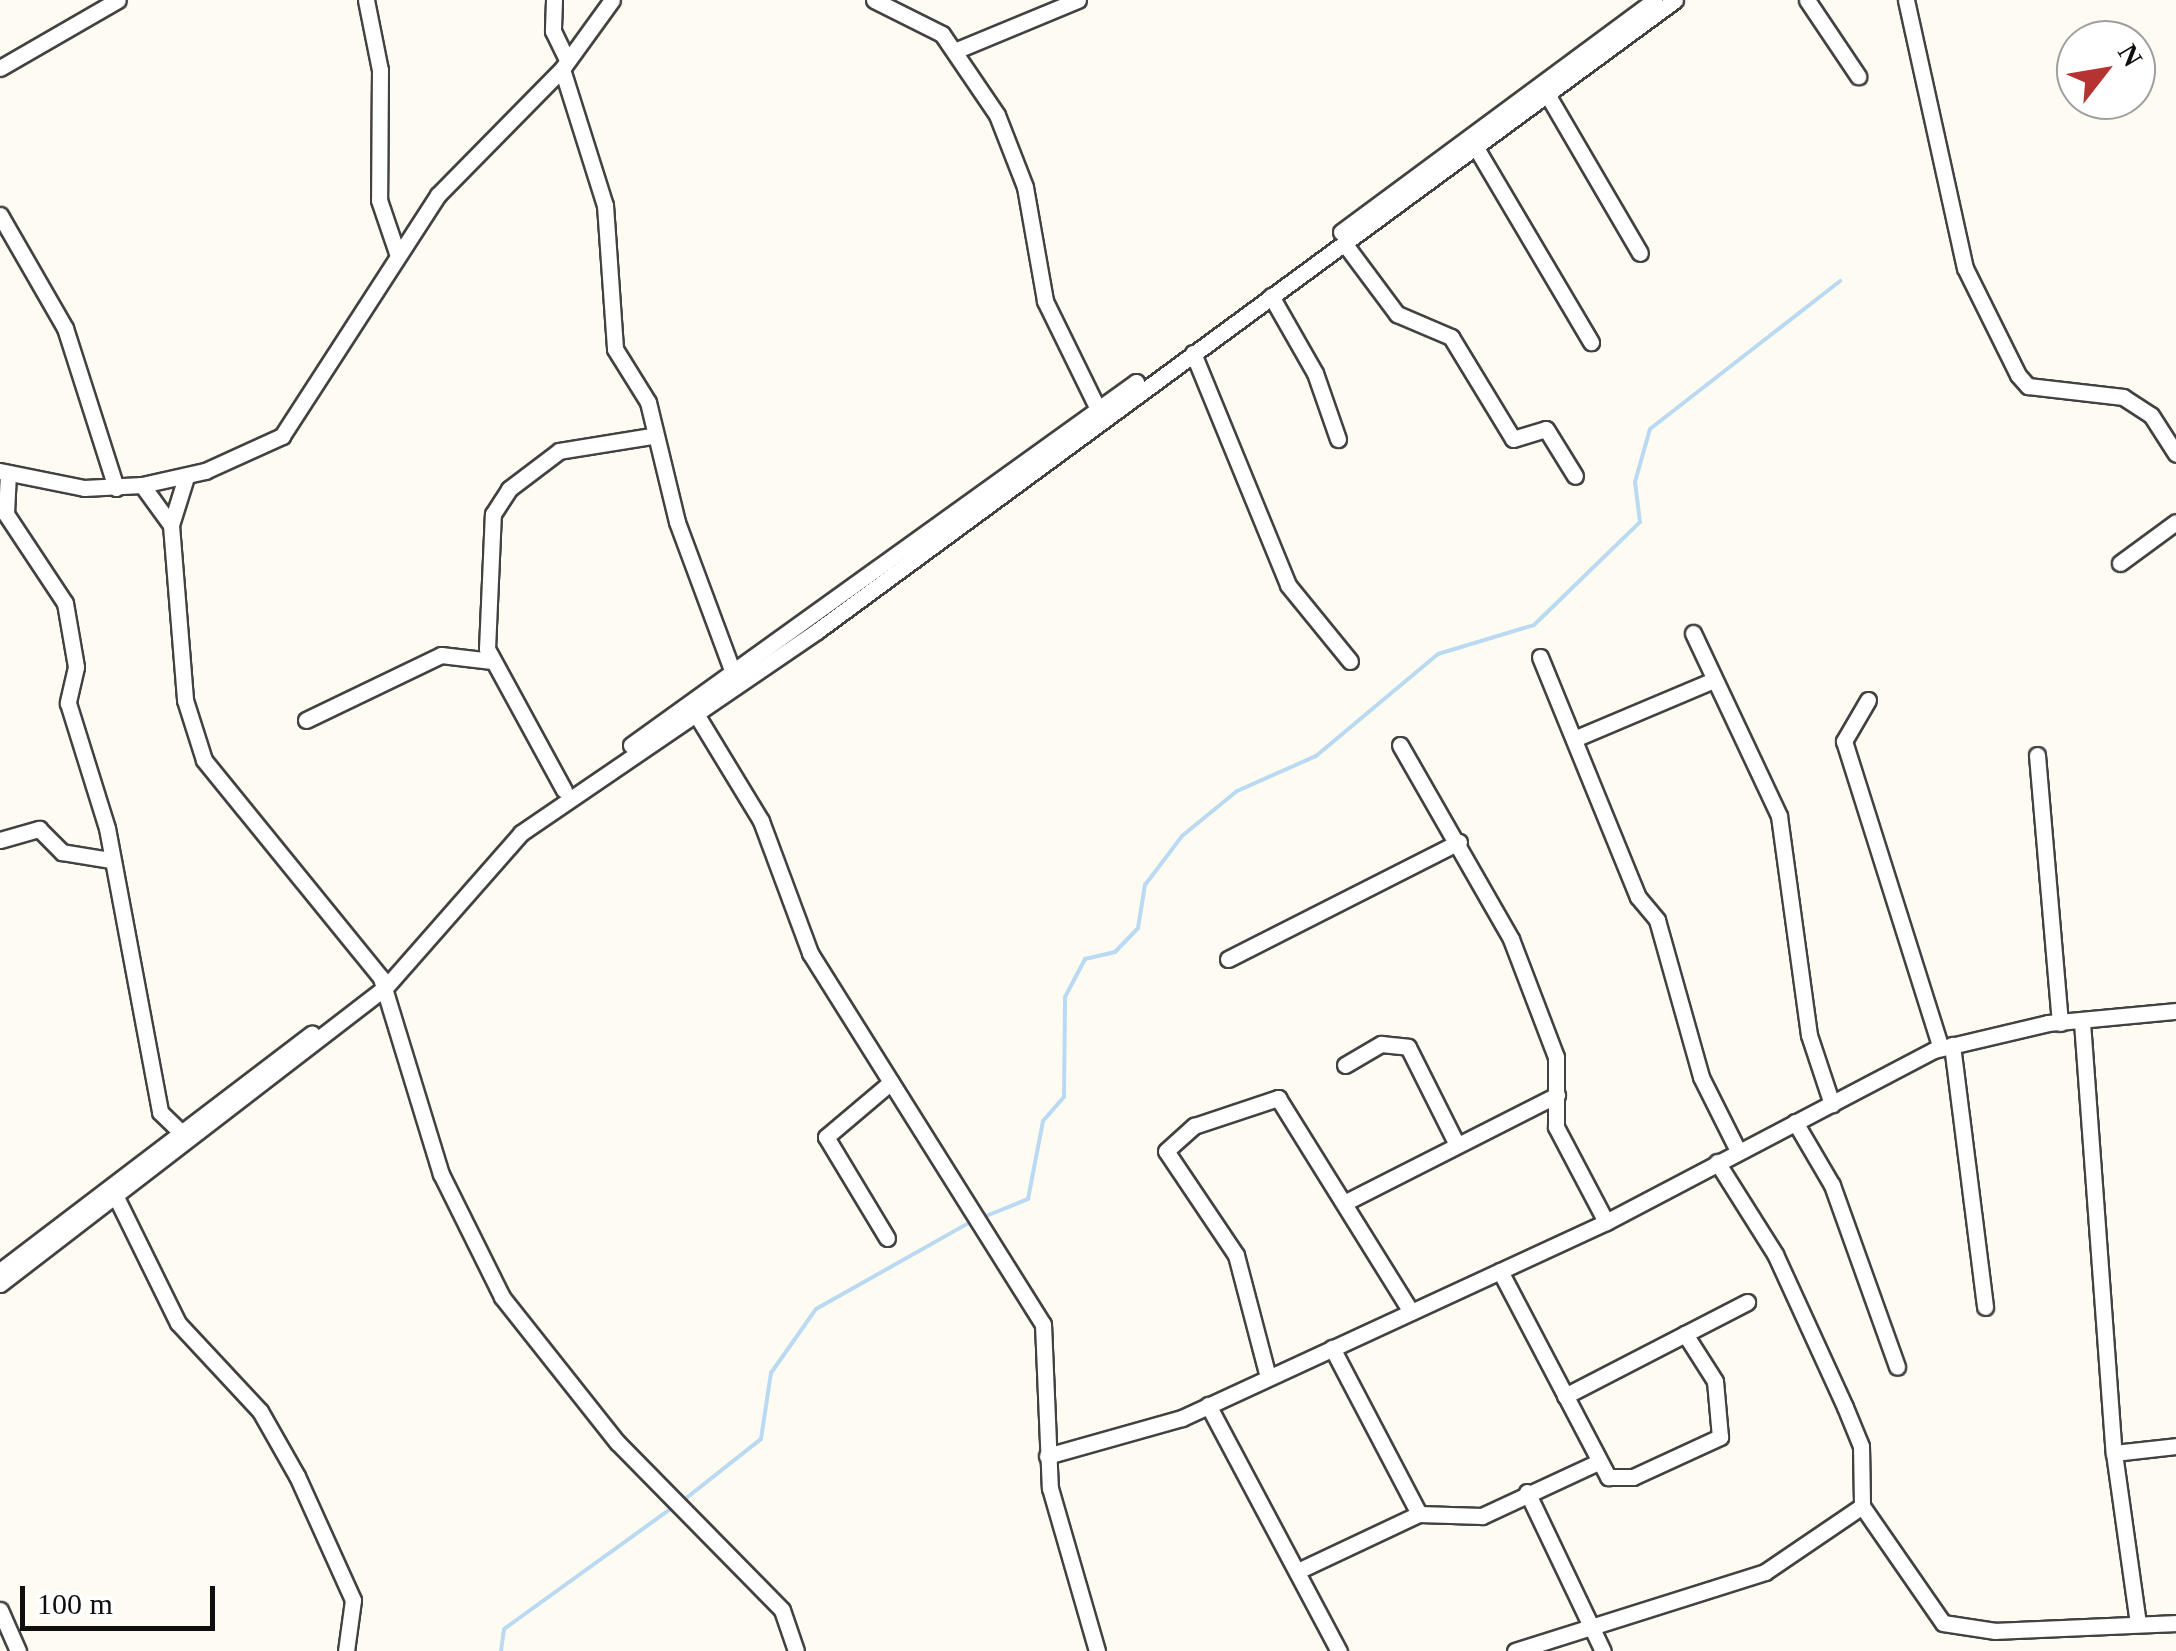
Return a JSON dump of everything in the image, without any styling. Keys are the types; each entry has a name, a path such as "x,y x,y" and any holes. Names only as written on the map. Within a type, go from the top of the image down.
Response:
{"street":[{"path":"0,68 118,0"},
{"path":"366,0 380,70 379,200 396,253"},
{"path":"554,0 553,30 605,206 615,349 645,393 652,436 734,675"},
{"path":"182,1133 160,1112 111,860 68,703 76,667 65,603 6,514 4,472 116,488 142,485 186,477 292,428 396,253 438,195 564,64 612,0"},
{"path":"874,0 933,27 957,50 1013,150 1044,302 1098,409"},
{"path":"957,50 1078,0"},
{"path":"0,1245 6,1266 383,983 499,840 564,790 694,709 734,675 1655,0"},
{"path":"0,1284 117,1198 383,983 520,833 1271,296 1674,0"},
{"path":"1808,0 1858,76"},
{"path":"1906,0 1965,268 2018,375 2028,386 2123,397 2152,415 2176,454"},
{"path":"1547,94 1640,253"},
{"path":"1476,146 1590,342"},
{"path":"0,215 66,328 116,488"},
{"path":"1344,243 1397,314 1451,337 1513,439 1546,429 1575,476"},
{"path":"1271,296 1315,373 1338,439"},
{"path":"1193,352 1288,585 1350,662"},
{"path":"564,790 492,661 484,616 493,514 509,489 559,451 652,436"},
{"path":"186,477 171,525 193,738 238,811 327,901 383,983 441,1174 502,1297 666,1494 782,1610 796,1651"},
{"path":"142,485 171,525"},
{"path":"2120,563 2176,522"},
{"path":"1693,633 1778,816 1808,1035 1832,1104"},
{"path":"306,720 441,655 492,661"},
{"path":"1540,657 1638,897 1657,920 1700,1077 1738,1151"},
{"path":"1574,739 1714,680"},
{"path":"1868,700 1844,741 1947,1046 1984,1308"},
{"path":"694,709 761,821 810,953 978,1213 1047,1338 1047,1456 1062,1547 1097,1651"},
{"path":"1400,746 1460,842 1518,956 1556,1057 1556,1126 1606,1222"},
{"path":"2037,755 2060,1023"},
{"path":"0,840 39,829 62,852 111,860"},
{"path":"1228,958 1460,842"},
{"path":"1047,1456 1140,1434 1268,1378 1606,1222 1947,1046 2060,1023 2176,1011"},
{"path":"2082,1022 2114,1453 2138,1623"},
{"path":"1345,1066 1381,1044 1408,1047 1456,1143"},
{"path":"887,1238 826,1137 891,1082"},
{"path":"1268,1378 1236,1255 1164,1145 1269,1094 1344,1203 1411,1312"},
{"path":"1344,1203 1557,1095"},
{"path":"1795,1122 1832,1185 1898,1367"},
{"path":"1717,1162 1775,1254 1861,1446 1862,1506 1944,1623 1982,1631 2176,1624"},
{"path":"117,1198 178,1322 260,1411 297,1476 353,1600 346,1651"},
{"path":"1500,1271 1594,1464 1622,1480 1720,1437 1715,1380 1686,1334"},
{"path":"1564,1396 1747,1302"},
{"path":"1332,1348 1419,1514"},
{"path":"1208,1405 1302,1569 1339,1651"},
{"path":"2114,1453 2176,1446"},
{"path":"1302,1569 1419,1514 1482,1516 1594,1464"},
{"path":"1527,1492 1586,1628 1603,1651"},
{"path":"1523,1650 1765,1572 1862,1506"},
{"path":"0,1610 18,1651"}],"waterway":[{"path":"981,1218 1028,1199 1043,1121 1064,1097 1065,997 1085,959 1115,952 1138,928 1145,885 1182,836 1237,791 1316,756 1438,654 1534,625 1640,522 1635,482 1650,429 1840,281"},
{"path":"680,1503 761,1439 771,1373 816,1309 972,1221"},
{"path":"501,1651 504,1629 672,1508"}]}
